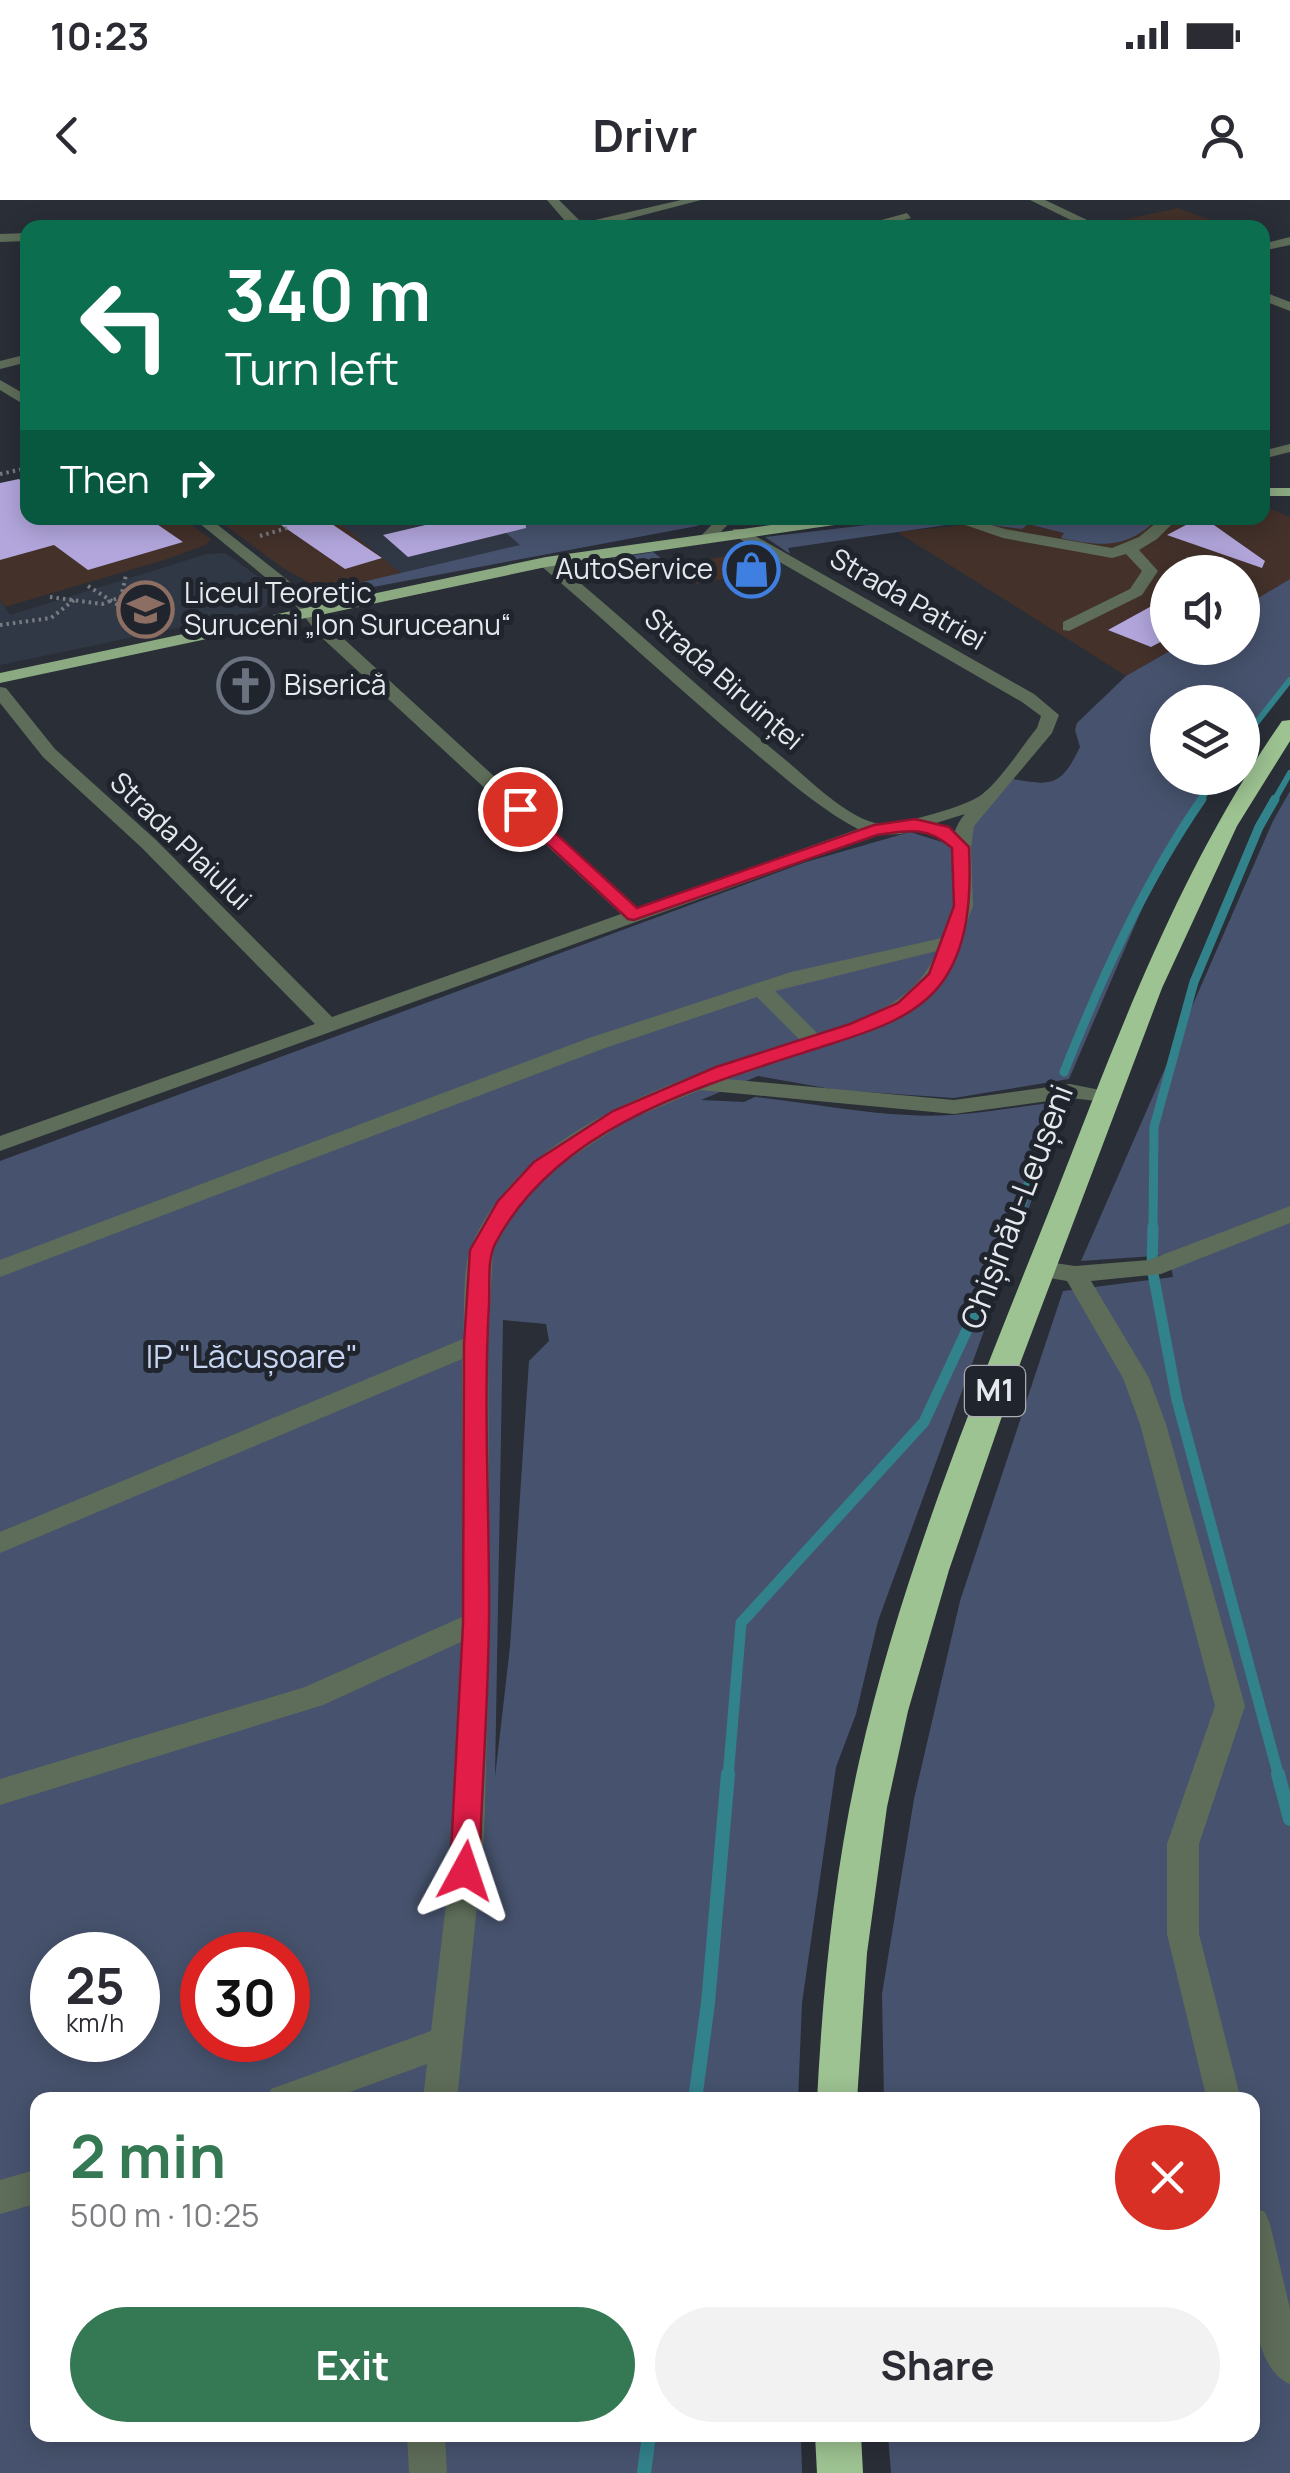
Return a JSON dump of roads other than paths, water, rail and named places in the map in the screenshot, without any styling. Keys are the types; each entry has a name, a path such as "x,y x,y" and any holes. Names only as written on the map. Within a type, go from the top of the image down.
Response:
{"highway":[{"name":"Chișinău-Leușeni","path":"837,2092 842,2004 861,1851 889,1714 940,1542 1041,1269 1185,903 1238,800 1290,726"},
{"path":"838,2442 840,2473"}],"main road":[{"path":"0,678 546,562 793,525"}],"street":[{"path":"418,204 435,200"},
{"path":"554,200 573,220"},
{"path":"609,220 695,200"},
{"path":"1036,200 1080,220"},
{"path":"880,220 902,212 912,220"},
{"path":"209,525 293,592 326,632 634,915"},
{"path":"709,536 719,525"},
{"path":"982,525 1112,553 1130,549 1164,525"},
{"name":"Strada Patriei","path":"738,532 1028,698 1050,715 1046,728 984,800"},
{"path":"1068,626 1136,592 1150,572 1130,549"},
{"name":"Strada Biruinței","path":"546,562 794,776 843,814 874,830"},
{"name":"Strada Plaiului","path":"0,692 49,753 148,844 328,1025"},
{"path":"6,1134 328,1025 874,830 915,824 984,800"},
{"path":"441,2092 469,1837 476,1624 475,1344 481,1250 506,1206 541,1167 620,1115 695,1082 905,1007 937,976 951,942 963,906 961,847 965,826 984,800"},
{"path":"915,824 943,831 961,847"},
{"path":"0,1270 598,1043 760,988 874,956 951,942"},
{"path":"760,988 814,1042"},
{"path":"695,1082 954,1107 1070,1091 1107,1098"},
{"path":"1041,1269 1076,1274 1152,1268 1290,1214"},
{"path":"1076,1274 1136,1378 1154,1424 1230,1706 1183,1844 1183,1934 1222,2092"},
{"path":"0,1543 475,1344"},
{"path":"0,1792 313,1697 476,1624"},
{"path":"305,2092 445,2042"},
{"path":"0,2197 30,2188"},
{"path":"1260,2258 1282,2353 1290,2365"},
{"path":"426,2442 428,2473"}],"waterway":[{"path":"1260,718 1290,680"},
{"path":"1274,801 1290,773"},
{"path":"1200,801 1204,795"},
{"path":"1064,1072 1126,931 1161,864 1202,799"},
{"path":"1153,1230 1154,1127 1194,982 1259,827 1275,799"},
{"path":"1015,1227 1051,1110"},
{"path":"728,1777 741,1623 924,1422 1015,1227"},
{"path":"1153,1227 1152,1268 1177,1400 1279,1777"},
{"path":"696,2092 728,1774"},
{"path":"1278,1774 1290,1819"},
{"path":"644,2473 648,2442"}],"place":[{"name":"AutoService","path":"752,569"},
{"name":"Liceul Teoretic Suruceni „Ion Suruceanu“","path":"145,609"},
{"name":"Biserică","path":"245,685"}],"park label":[{"name":"IP \"Lăcușoare\"","path":"252,1357"}]}
